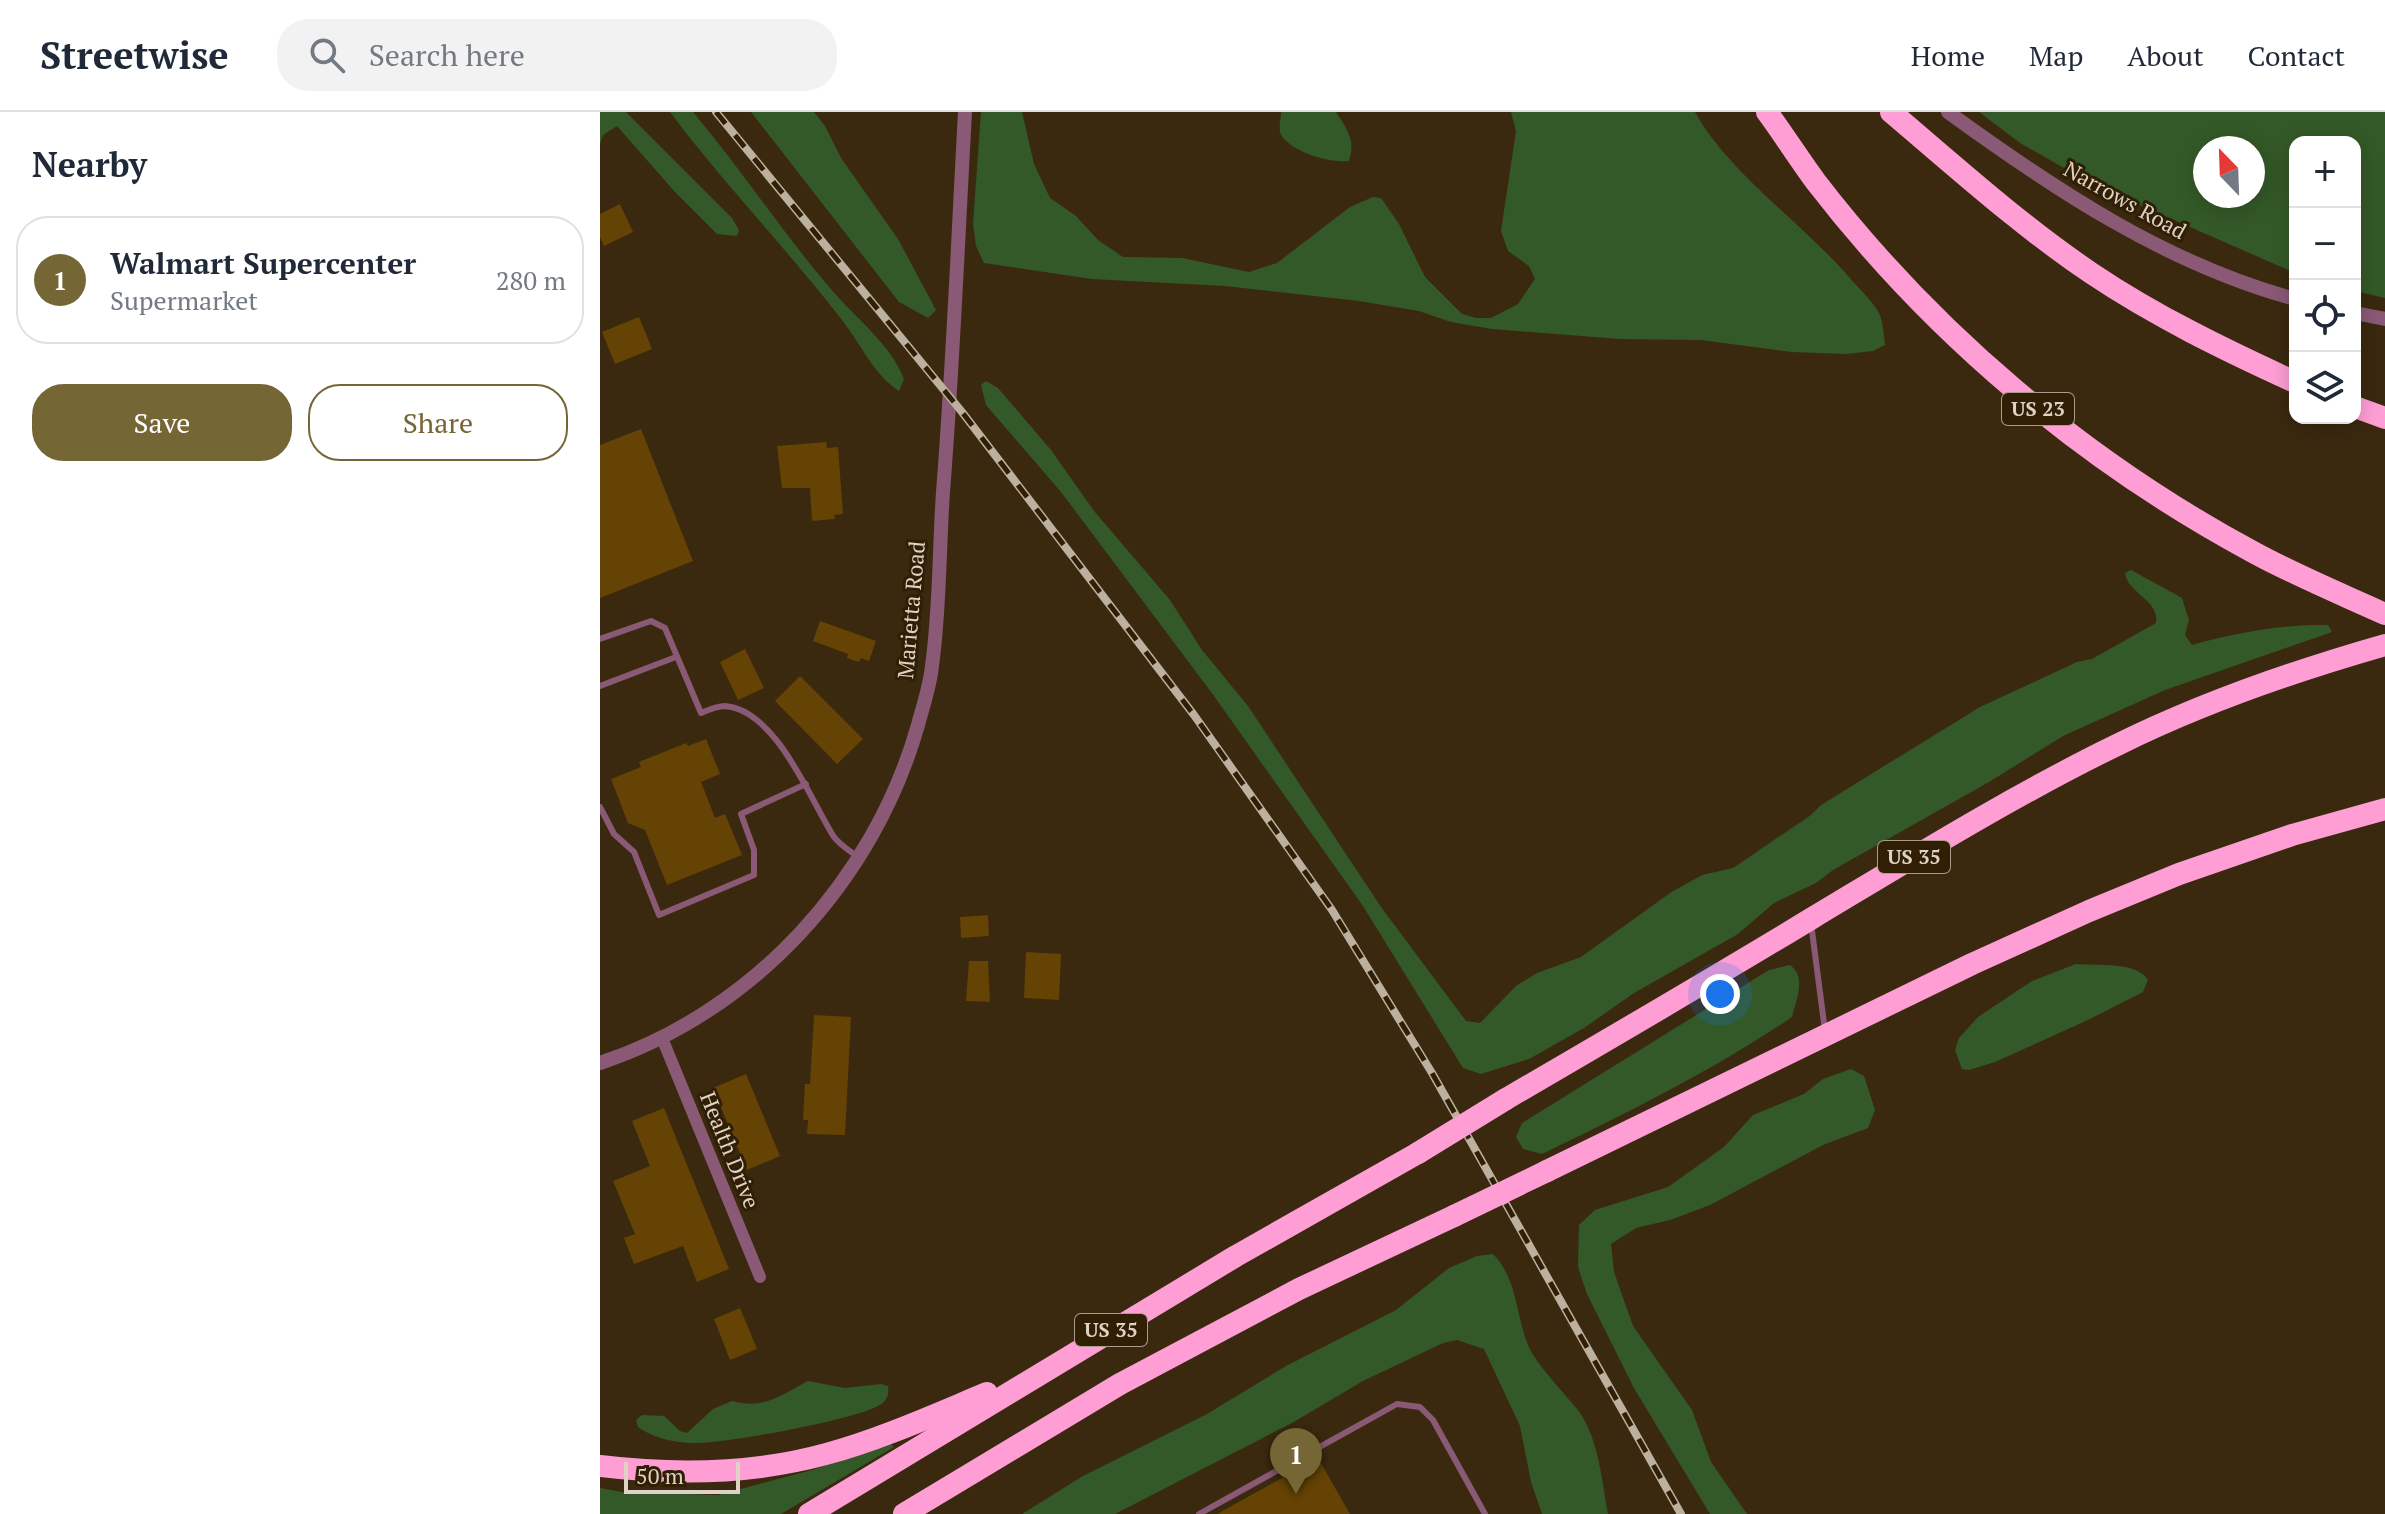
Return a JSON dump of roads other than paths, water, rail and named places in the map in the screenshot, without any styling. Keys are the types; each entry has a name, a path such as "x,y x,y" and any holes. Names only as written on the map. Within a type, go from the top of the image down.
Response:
{"highway":[{"name":"US 23","path":"1767,112 1816,181 1882,260 1947,329 2017,392 2139,483 2240,545 2385,614"},
{"path":"1891,112 1980,188 2090,273 2170,322 2289,379"},
{"path":"2361,409 2385,418"},
{"name":"US 35","path":"809,1514 1047,1368 1418,1153 1992,812 2121,743 2234,695 2385,645"},
{"name":"US 35","path":"904,1514 1120,1384 1299,1289 1825,1035 2063,923 2166,880 2292,835 2385,809"},
{"path":"600,1466 638,1471 707,1472 823,1455 884,1436 1047,1368"}],"street":[{"name":"Marietta Road","path":"600,1063 662,1038 717,1006 777,957 808,926 858,857 887,809 908,758 932,668 965,112"},
{"name":"Narrows Road","path":"1948,112 2028,170 2102,216 2253,288 2289,297"},
{"path":"2361,314 2385,319"},
{"name":"Health Drive","path":"662,1038 760,1277"}],"lane":[{"path":"600,639 651,621 665,628 701,713 723,706 745,712 763,723 806,784 836,840 858,857"},
{"path":"600,686 676,657"},
{"path":"600,807 614,834 634,852 659,915 754,875 754,850 741,814 806,784"},
{"path":"1810,920 1825,1035"},
{"path":"1199,1514 1397,1404 1420,1407 1433,1420 1485,1514"}],"railway":[{"path":"716,112 962,412 1194,715 1332,910 1432,1073 1681,1514"}],"place":[{"name":"Walmart Supercenter","path":"1296,1494"}]}
